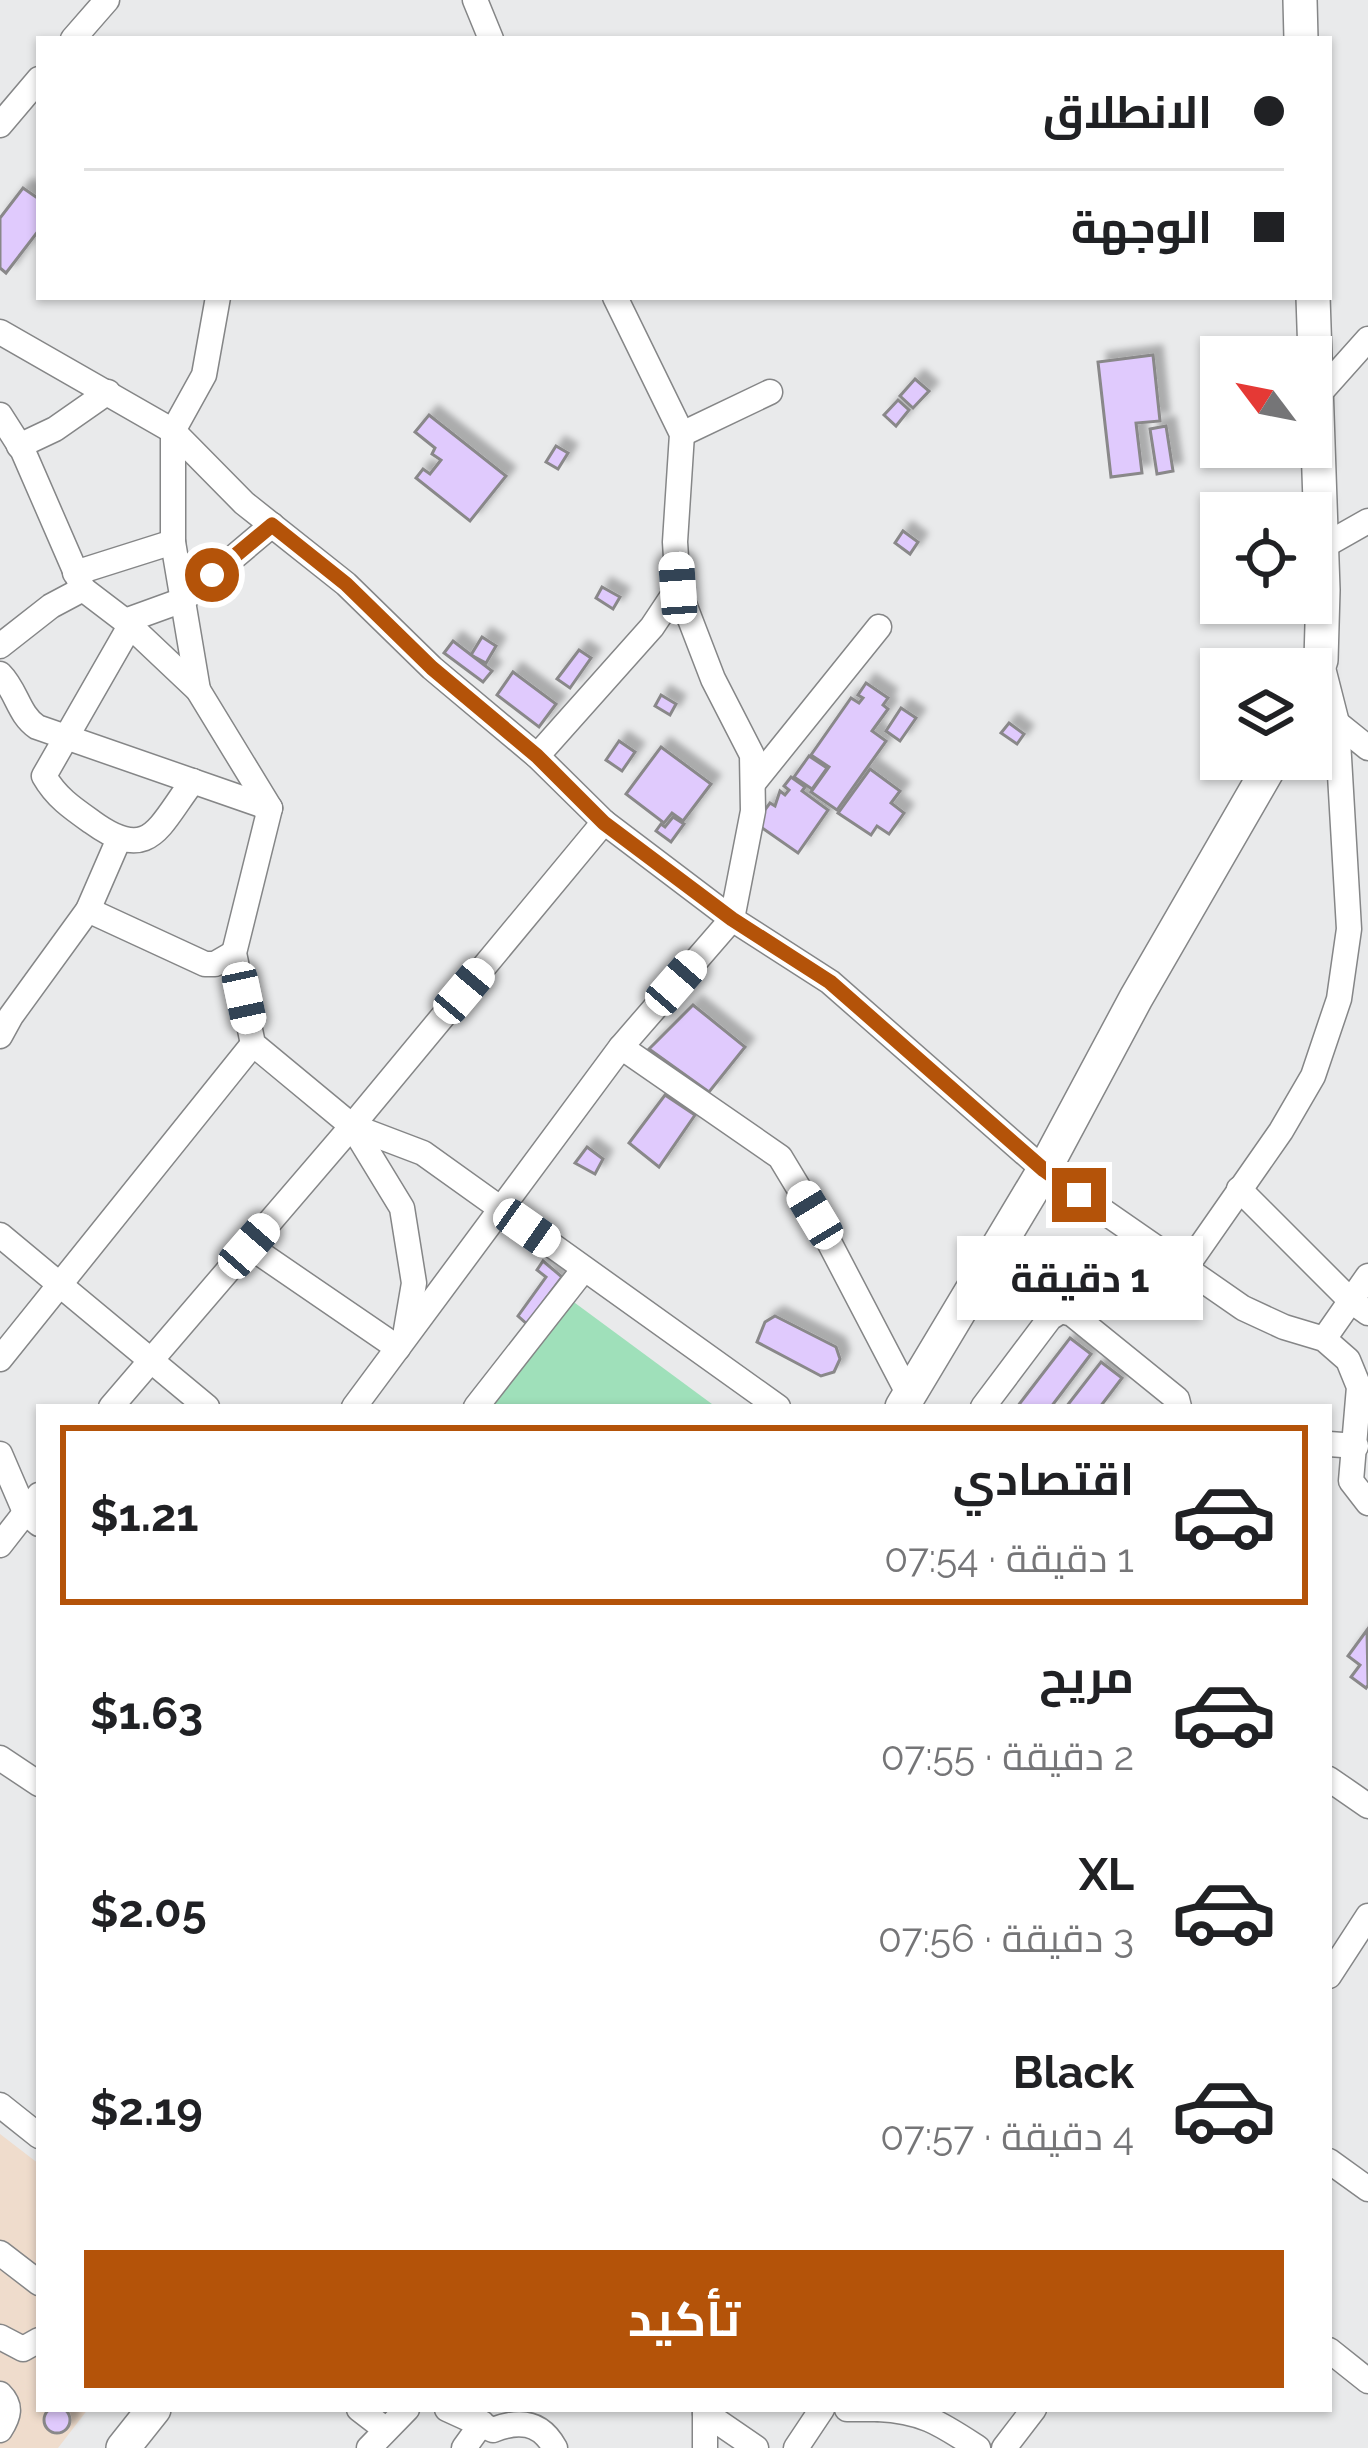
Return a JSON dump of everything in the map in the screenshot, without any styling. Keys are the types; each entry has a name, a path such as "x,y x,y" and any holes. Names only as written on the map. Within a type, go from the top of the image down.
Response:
{"highway":[{"path":"1300,0 1301,36"},
{"path":"1313,300 1315,336"},
{"path":"906,1401 1044,1170 1262,780"},
{"path":"123,2448 152,2412"}],"street":[{"path":"76,36 106,0"},
{"path":"475,0 490,36"},
{"path":"0,125 36,83"},
{"path":"198,689 172,542 173,431 204,375 217,300"},
{"path":"356,1404 621,1047 732,919 755,781 752,754 718,691 678,588 675,542 682,434 616,300"},
{"path":"0,332 173,431 244,503 346,584 432,668 537,756 604,823 732,919 830,982 1044,1170 1243,1308 1324,1339 1348,1360 1359,1388 1351,1481 1368,1503"},
{"path":"1332,379 1368,339"},
{"path":"108,392 56,429 8,439 79,581 198,689 270,808 234,953 253,1044 352,1126 423,1153 774,1404"},
{"path":"682,434 770,392"},
{"path":"1332,541 1368,521"},
{"path":"193,782 145,839 133,844 118,841 55,795 44,776 127,623 183,600 272,525"},
{"path":"0,646 79,581 172,542"},
{"path":"537,756 652,627 678,588"},
{"path":"755,781 879,627"},
{"path":"0,674 18,696 29,722 270,808"},
{"path":"1184,1270 1313,1076 1359,937 1332,713"},
{"path":"1336,723 1368,748"},
{"path":"114,1404 604,823"},
{"path":"0,1036 88,910 118,841"},
{"path":"88,910 205,964 234,953"},
{"path":"0,1359 253,1044"},
{"path":"621,1047 780,1156 906,1401"},
{"path":"352,1126 402,1208 414,1283 401,1343"},
{"path":"1240,1189 1359,1306"},
{"path":"0,1235 204,1404"},
{"path":"249,1246 401,1343"},
{"path":"478,1404 584,1269"},
{"path":"1324,1339 1359,1306 1368,1276"},
{"path":"985,1404 1050,1318 1061,1311 1072,1314 1179,1404"},
{"path":"1332,1444 1355,1446"},
{"path":"0,1454 34,1510 0,1545"},
{"path":"0,1758 36,1782"},
{"path":"1332,1782 1368,1806"},
{"path":"1332,1931 1367,1917"},
{"path":"1332,1971 1367,1917"},
{"path":"0,2105 36,2134"},
{"path":"1332,2163 1368,2189"},
{"path":"1,2256 36,2281"},
{"path":"0,2337 23,2349 36,2342"},
{"path":"1332,2352 1368,2381"},
{"path":"0,2394 7,2401 8,2416 0,2429"},
{"path":"361,2412 377,2439 404,2412"},
{"path":"454,2412 493,2430 523,2416 555,2448"},
{"path":"705,2448 706,2412"},
{"path":"707,2412 756,2448"},
{"path":"796,2448 820,2412"},
{"path":"914,2412 931,2417 978,2448"},
{"path":"1004,2448 1032,2412"},
{"path":"464,2448 482,2423"}],"shaded area":[{"path":"0,2134 36,2162 36,2412 86,2412 58,2448 0,2448"}],"green space":[{"path":"571,1300 712,1404 491,1404"}],"building":[{"path":"23,188 36,197 36,234 6,273 0,268 0,218"},
{"path":"1153,355 1160,421 1136,423 1142,473 1111,477 1098,362"},
{"path":"915,379 929,391 913,408 900,396"},
{"path":"898,400 909,410 896,426 884,415"},
{"path":"429,415 506,476 470,521 416,478 423,469 430,474 441,460 432,454 435,448 415,432"},
{"path":"1166,426 1173,471 1157,474 1150,429"},
{"path":"556,446 568,453 558,469 546,462"},
{"path":"903,531 918,542 910,554 895,543"},
{"path":"602,587 620,597 613,609 596,598"},
{"path":"482,637 496,646 486,663 471,655"},
{"path":"453,641 492,671 483,682 444,653"},
{"path":"579,650 591,658 570,688 557,679"},
{"path":"513,672 556,704 539,727 497,695"},
{"path":"866,683 888,698 883,705 888,709 872,731 886,741 837,810 811,792 829,767 811,755 851,698 859,703 863,698 858,695"},
{"path":"661,695 676,704 670,715 655,706"},
{"path":"901,708 916,718 900,741 886,731"},
{"path":"1009,723 1024,734 1017,744 1001,733"},
{"path":"619,741 635,752 622,771 606,760"},
{"path":"661,747 711,784 683,821 672,813 664,823 626,794"},
{"path":"809,756 827,768 812,789 794,777"},
{"path":"870,769 900,791 891,803 904,813 889,834 877,826 871,835 838,813"},
{"path":"791,777 828,810 798,853 755,823 770,803 775,806 780,791 785,795 789,790 784,786"},
{"path":"673,817 684,824 671,842 656,831"},
{"path":"693,1005 745,1047 709,1092 649,1049"},
{"path":"665,1095 695,1115 659,1167 629,1143"},
{"path":"587,1147 603,1159 595,1174 575,1163"},
{"path":"543,1261 562,1277 527,1324 518,1316 546,1277 537,1270"},
{"path":"775,1316 836,1347 840,1359 834,1372 821,1376 757,1342 765,1322"},
{"path":"1070,1338 1091,1354 1053,1404 1019,1404"},
{"path":"1101,1362 1122,1378 1102,1404 1068,1404"},
{"path":"1367,1630 1366,1688 1351,1677 1360,1665 1348,1656"},
{"path":"47,2412 69,2415 69,2425 62,2432 52,2432 45,2425"}],"route":[{"path":"212,575 272,525 346,584 432,668 537,756 604,823 732,919 830,982 1044,1170 1079,1195"}]}
